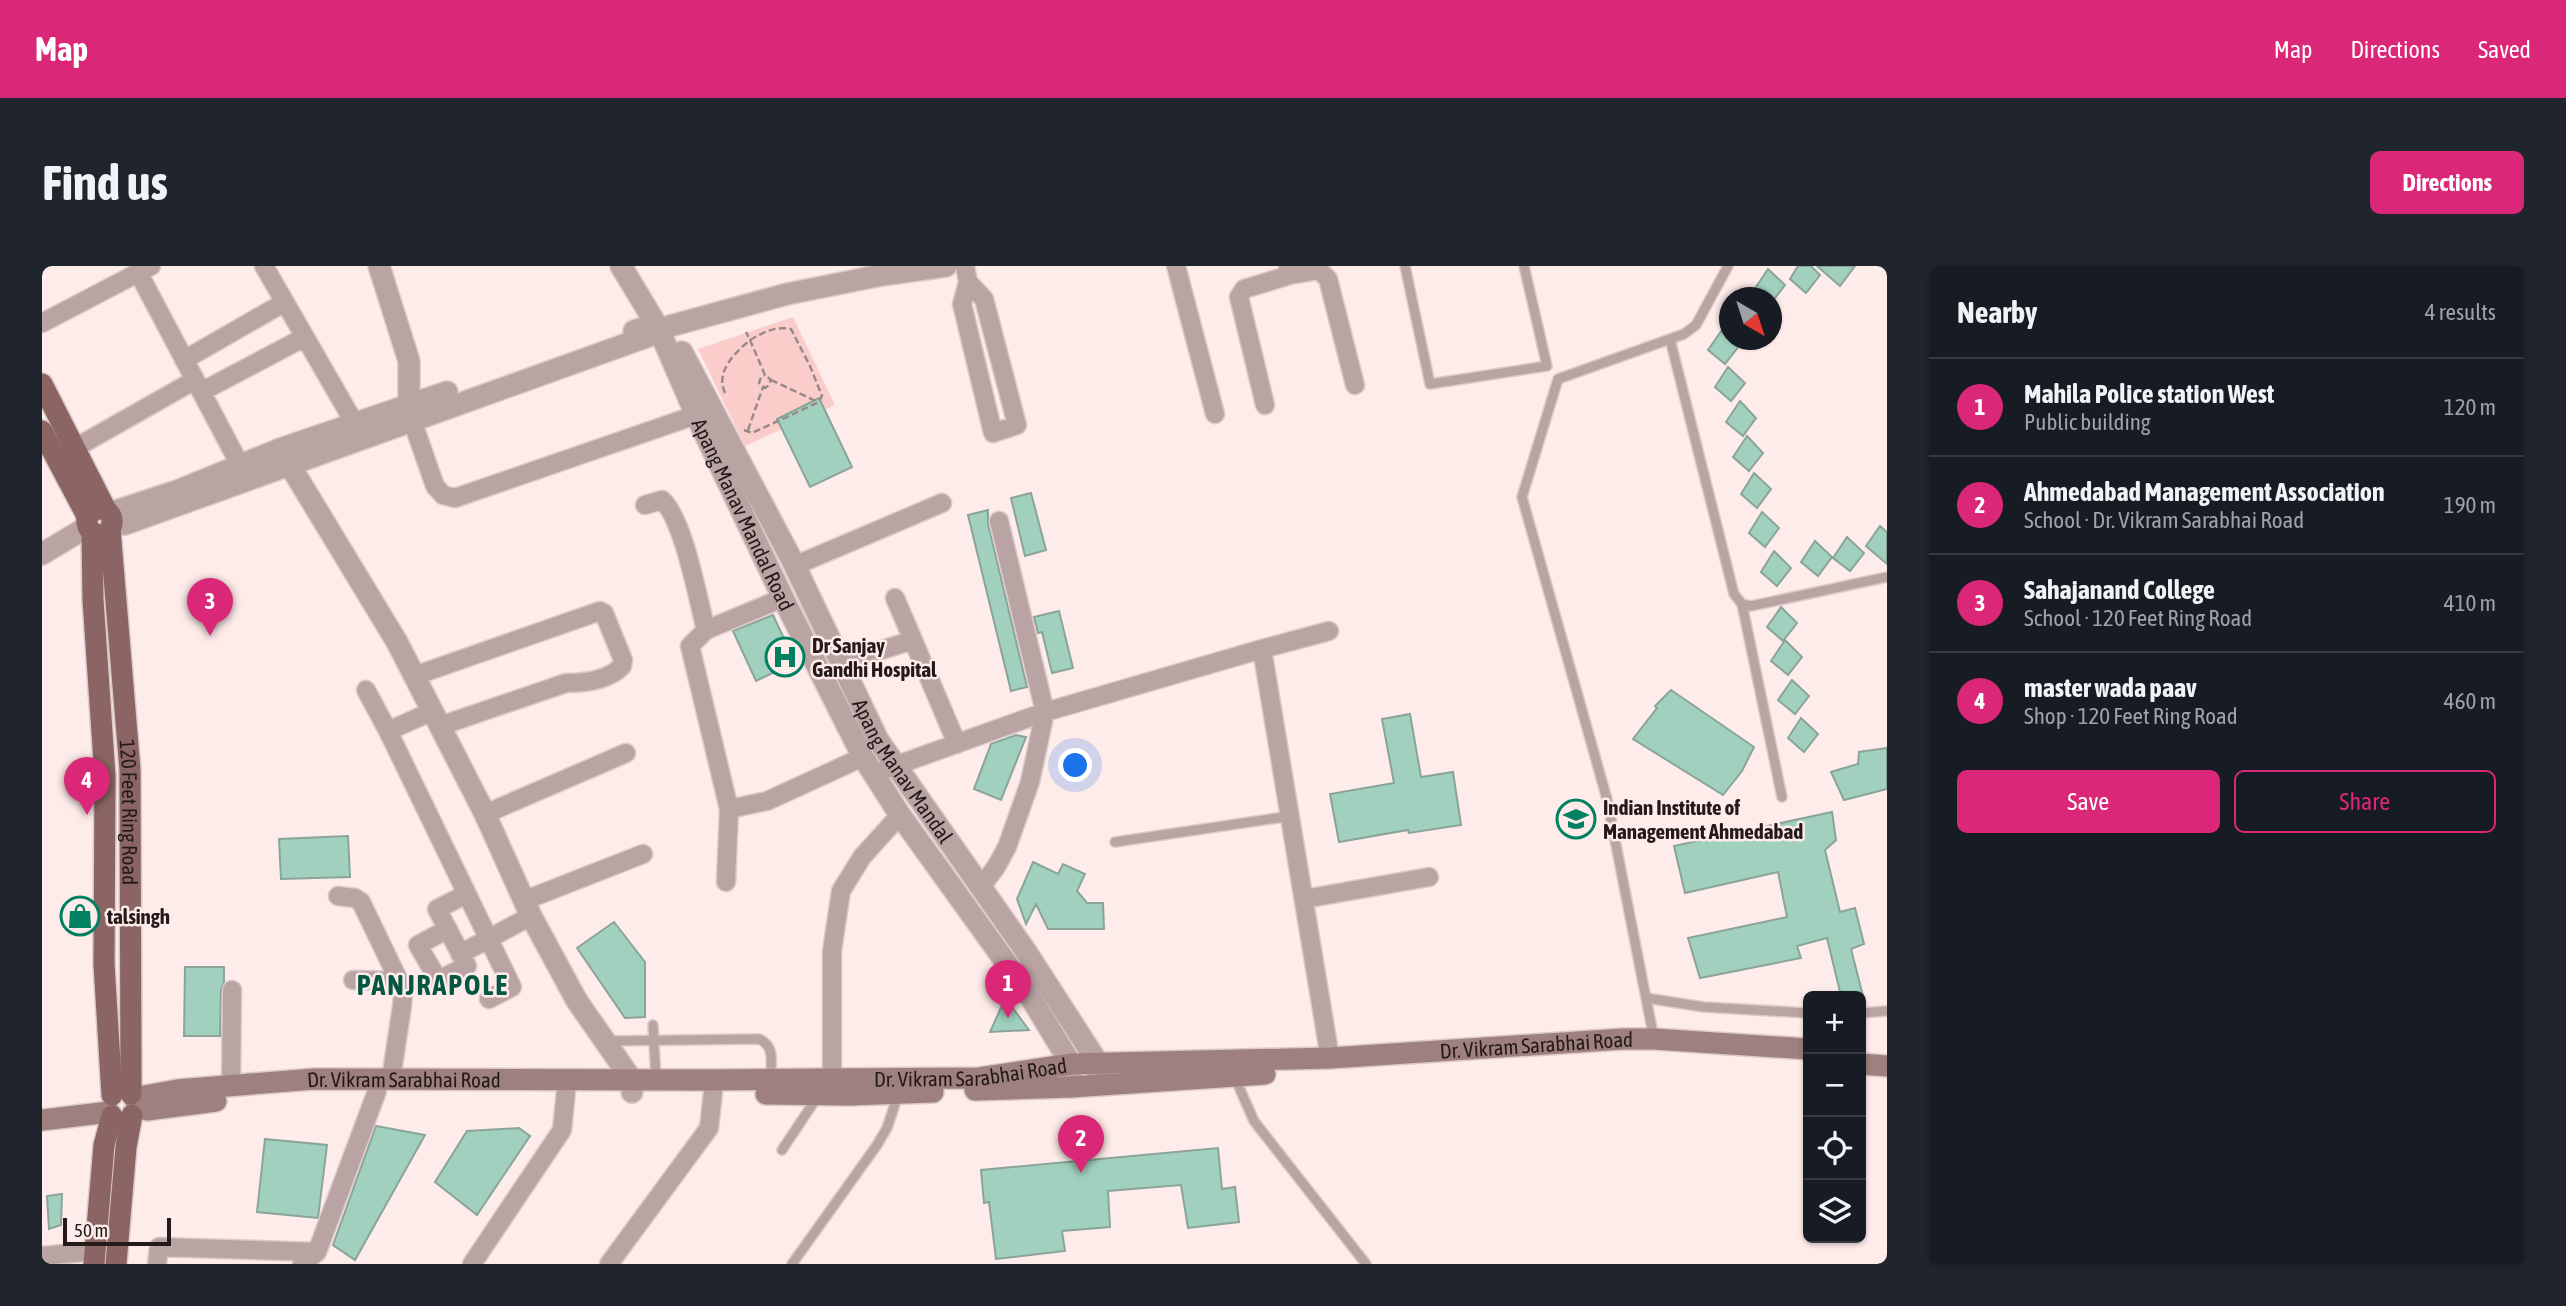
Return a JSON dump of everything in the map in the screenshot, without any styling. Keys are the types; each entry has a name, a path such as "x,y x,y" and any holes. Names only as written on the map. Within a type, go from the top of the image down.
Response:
{"main road":[{"name":"120 Feet Ring Road","path":"42,384 75,448 101,522 130,770 122,1105 126,1147 116,1264"},
{"name":"120 Feet Ring Road","path":"45,444 101,522"},
{"name":"Dr. Vikram Sarabhai Road","path":"1231,1068 1330,1058 1457,1052 1537,1044 1803,1049"},
{"name":"Dr. Vikram Sarabhai Road","path":"42,1108 122,1105 384,1085 632,1086 713,1092 978,1078 1070,1064 1098,1074 1231,1068 1458,1064 1655,1046 1803,1061"},
{"path":"1866,1052 1887,1054"},
{"path":"1866,1064 1887,1066"},
{"name":"Dr. Vikram Sarabhai Road","path":"42,1121 122,1105 177,1090 314,1079 384,1085 566,1091 632,1086 656,1080 770,1080 899,1094 1071,1087 1098,1074"},
{"name":"120 Feet Ring Road","path":"94,1258 104,1145 122,1105"}],"street":[{"path":"264,266 355,424"},
{"path":"379,266 409,361 411,412 435,486 443,495 455,498 696,415"},
{"name":"Apang Manav Mandal Road","path":"621,266 664,324 696,415 783,598 868,764 1028,993 1070,1064 1071,1087"},
{"name":"Apang Manav Mandal","path":"632,266 794,564 878,740 1027,953 1098,1074"},
{"path":"42,554 101,522 240,465 285,456 771,288 862,266"},
{"path":"664,324 893,270 946,266"},
{"path":"1176,266 1215,414"},
{"path":"42,323 145,269 184,360 240,465"},
{"path":"1265,405 1239,297 1244,289 1289,271 1319,270 1328,279 1355,385"},
{"path":"967,274 984,299 1017,425 993,433 962,304 967,274"},
{"path":"184,360 285,302"},
{"path":"75,448 198,386 305,337"},
{"path":"101,522 125,524 355,424 411,412"},
{"path":"285,456 391,631 485,814 527,909 578,1001 606,1041 632,1086"},
{"path":"645,505 662,500 668,505 683,541 706,630"},
{"path":"771,572 942,503"},
{"path":"981,887 1007,847 1030,782 1045,712 999,521"},
{"path":"895,597 957,744"},
{"path":"726,882 729,810 690,646 706,630 783,598"},
{"path":"388,731 566,683 583,684 616,673 623,660 604,613 600,611 414,676"},
{"path":"729,810 767,801 868,764 895,767 1045,712 1329,631"},
{"path":"841,663 913,640"},
{"path":"1262,649 1330,1058"},
{"path":"366,690 512,988 489,999"},
{"path":"485,814 626,753"},
{"path":"826,1087 832,951 841,891 862,857 901,814"},
{"path":"460,954 488,938 527,909 643,854"},
{"path":"1304,899 1429,877"},
{"path":"448,929 418,945 438,979 467,966 460,954 448,929 437,909 467,894"},
{"path":"302,1264 317,1252 384,1085 402,1006 403,994 399,981 361,902 355,898 338,896"},
{"path":"353,980 399,981"},
{"path":"231,1086 232,990"},
{"path":"472,1264 562,1130 566,1091"},
{"path":"609,1264 709,1128 713,1092"},
{"path":"157,1264 159,1247 317,1252"},
{"path":"42,1256 94,1258"}],"lane":[{"path":"1405,266 1430,384 1547,366"},
{"path":"1524,266 1547,366 1558,379"},
{"path":"1558,379 1684,334 1696,324 1728,266"},
{"path":"1670,339 1734,594 1742,604 1782,797"},
{"path":"1558,379 1522,497 1607,799 1655,1046"},
{"path":"1742,604 1751,606 1887,577"},
{"path":"1115,842 1291,817"},
{"path":"1646,998 1704,1007 1803,1013"},
{"path":"1866,1013 1887,1011"},
{"path":"653,1025 656,1080"},
{"path":"606,1041 765,1041 771,1051 770,1080"},
{"path":"1231,1068 1254,1121 1366,1264"},
{"path":"782,1150 826,1087"},
{"path":"792,1264 877,1145 887,1128 899,1094"}],"path":[{"path":"727,397 722,386 724,369 735,352 764,331 780,327 792,329 822,396 819,402 763,429 752,433 743,429"},
{"path":"746,332 765,375 819,402"},
{"path":"763,387 759,380 765,375"},
{"path":"763,387 768,386 771,380"},
{"path":"747,431 763,387"}],"shaded area":[{"path":"793,317 835,405 745,446 698,349"}],"building":[{"path":"1798,266 1811,266 1820,275 1806,293 1790,279"},
{"path":"1817,266 1855,266 1840,286"},
{"path":"1768,269 1785,285 1782,289 1756,287"},
{"path":"1719,334 1719,350 1736,350 1725,364 1708,350"},
{"path":"1728,367 1745,383 1731,401 1715,387"},
{"path":"819,398 852,467 810,487 777,419"},
{"path":"1740,401 1756,418 1743,436 1726,422"},
{"path":"1747,436 1763,453 1749,471 1733,457"},
{"path":"1754,473 1771,489 1757,508 1741,494"},
{"path":"1031,493 1046,550 1025,556 1011,498"},
{"path":"988,510 988,524 1027,687 1011,691 968,515"},
{"path":"1762,512 1779,528 1765,547 1749,533"},
{"path":"1880,526 1887,532 1887,564 1866,546"},
{"path":"1847,537 1864,553 1850,571 1833,558"},
{"path":"1815,541 1832,557 1818,576 1801,562"},
{"path":"1774,551 1791,568 1777,586 1761,572"},
{"path":"1781,607 1797,623 1783,641 1767,627"},
{"path":"1059,611 1073,668 1052,673 1042,632 1038,633 1034,617"},
{"path":"773,615 795,662 756,681 733,631"},
{"path":"1785,640 1802,657 1788,675 1771,661"},
{"path":"1792,680 1809,696 1795,714 1778,700"},
{"path":"1671,690 1754,747 1742,771 1723,795 1633,739 1657,708 1655,706"},
{"path":"1410,714 1421,777 1453,772 1461,825 1409,833 1408,830 1339,842 1330,794 1394,783 1382,719"},
{"path":"1801,718 1818,734 1804,752 1788,738"},
{"path":"1016,735 1026,737 1001,800 974,789 991,744"},
{"path":"1887,748 1887,789 1844,800 1831,772 1858,764 1859,752"},
{"path":"1832,812 1836,840 1825,850 1840,912 1855,908 1864,944 1851,949 1862,991 1840,991 1827,938 1797,946 1801,958 1700,978 1688,938 1787,917 1778,872 1685,893 1674,846"},
{"path":"348,836 350,877 281,879 279,839"},
{"path":"1033,862 1058,874 1063,864 1085,874 1077,891 1087,903 1103,903 1104,929 1048,929 1036,904 1026,924 1017,899"},
{"path":"614,922 645,962 645,1017 625,1018 577,948"},
{"path":"185,967 224,967 220,1036 184,1036"},
{"path":"1004,1001 1006,1005 1009,1003 1029,1030 990,1032"},
{"path":"376,1126 425,1135 355,1260 333,1245"},
{"path":"519,1128 530,1136 477,1215 435,1182 467,1131"},
{"path":"265,1139 327,1145 318,1218 257,1212"},
{"path":"1218,1148 1222,1189 1235,1187 1239,1222 1188,1228 1181,1185 1108,1191 1110,1227 1062,1231 1065,1251 996,1259 989,1202 984,1203 981,1170"},
{"path":"62,1194 61,1225 49,1229 47,1196"}],"place":[{"name":"Sahajanand College","path":"210,636"},
{"name":"Dr Sanjay Gandhi Hospital","path":"785,657"},
{"name":"master wada paav","path":"87,815"},
{"name":"Indian Institute of Management Ahmedabad","path":"1576,819"},
{"name":"talsingh","path":"80,916"},
{"name":"Mahila Police station West","path":"1008,1018"},
{"name":"Ahmedabad Management Association","path":"1081,1173"}],"district":[{"name":"PANJRAPOLE","path":"433,985"}]}
